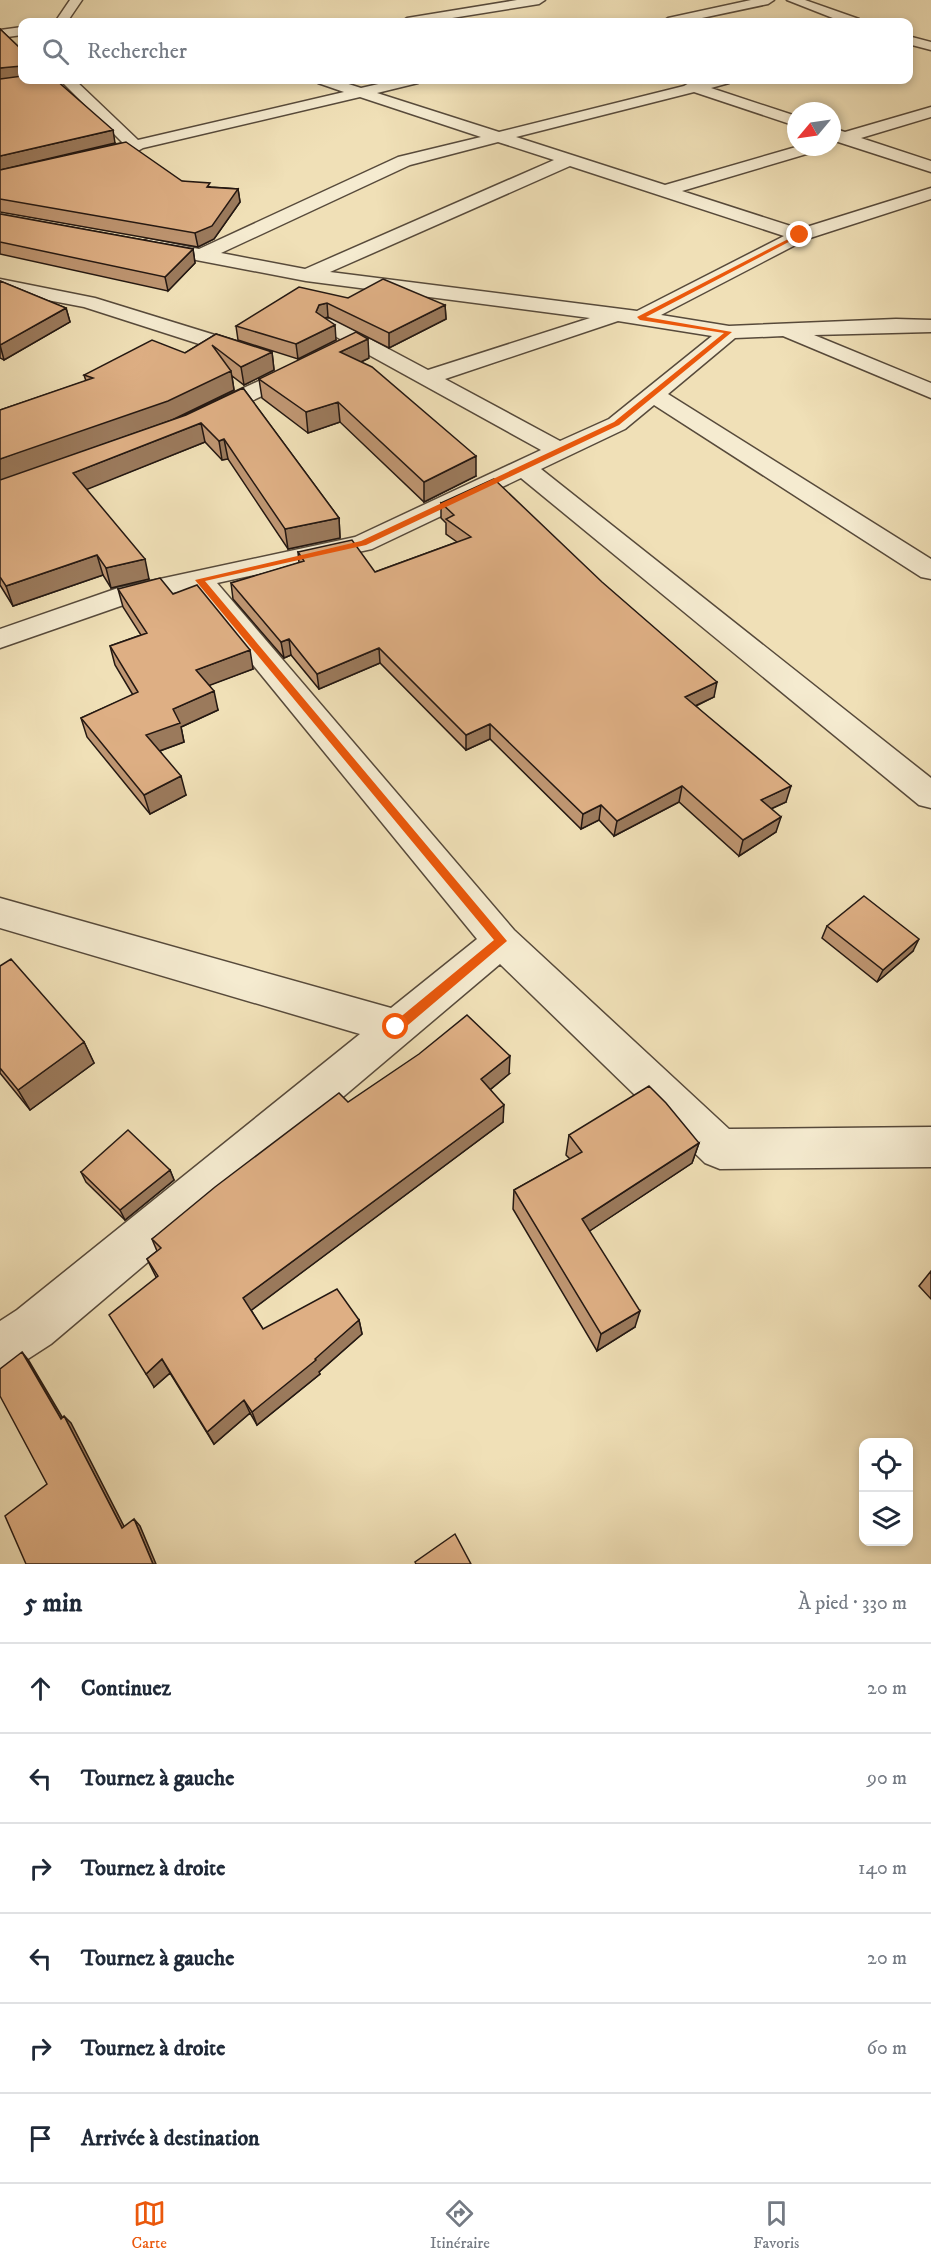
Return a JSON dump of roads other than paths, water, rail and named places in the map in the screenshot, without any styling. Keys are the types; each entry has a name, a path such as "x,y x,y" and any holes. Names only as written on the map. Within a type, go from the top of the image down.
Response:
{"street":[{"path":"64,18 76,0"},
{"path":"433,18 539,0"},
{"path":"686,18 768,0"},
{"path":"794,0 843,18"},
{"path":"445,3 489,18"},
{"path":"0,34 18,32"},
{"path":"913,41 931,46"},
{"path":"71,84 136,147"},
{"path":"334,84 800,235"},
{"path":"0,177 136,147 394,84"},
{"path":"685,84 787,118"},
{"path":"201,255 404,161 707,84"},
{"path":"841,137 931,112"},
{"path":"841,140 931,167"},
{"path":"664,191 787,155"},
{"path":"306,275 569,160"},
{"path":"640,318 800,235 931,193"},
{"path":"134,243 306,275 618,315 729,332 896,325 931,326"},
{"path":"0,285 88,302 309,357 426,378 560,451"},
{"path":"426,378 618,315"},
{"path":"191,422 309,357 329,325"},
{"path":"783,330 931,391"},
{"path":"0,639 128,594 363,543 617,424 729,332"},
{"path":"654,394 931,571"},
{"path":"524,468 931,796"},
{"path":"199,580 501,941 720,1149 931,1147"},
{"path":"0,913 396,1027"},
{"path":"0,1348 34,1328 501,941"}]}
